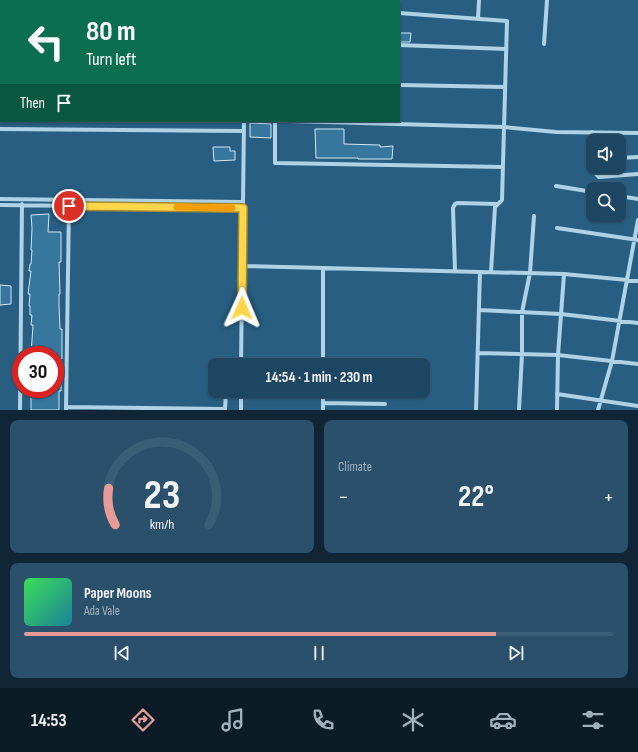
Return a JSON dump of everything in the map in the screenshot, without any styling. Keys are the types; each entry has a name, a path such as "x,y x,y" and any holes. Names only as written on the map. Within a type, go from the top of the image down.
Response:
{"street":[{"path":"478,19 479,0"},
{"path":"544,44 547,0"},
{"path":"400,13 507,21 502,200 495,207 491,272"},
{"path":"400,45 506,49"},
{"path":"400,85 505,87"},
{"path":"242,358 244,122"},
{"path":"275,122 275,163 503,167"},
{"path":"327,122 370,122 504,127 556,132 638,133"},
{"path":"0,129 244,131"},
{"path":"626,158 638,157"},
{"path":"596,174 599,177 638,174"},
{"path":"556,186 586,191"},
{"path":"626,197 638,199"},
{"path":"0,199 243,202"},
{"path":"20,410 22,199"},
{"path":"69,200 66,409 225,409 226,398"},
{"path":"455,271 454,204 498,204"},
{"path":"0,206 243,208"},
{"path":"520,410 522,312 530,273 534,216"},
{"path":"598,410 612,361 636,240 638,220"},
{"path":"557,228 636,240"},
{"path":"242,266 564,274 638,281"},
{"path":"322,268 323,358"},
{"path":"476,410 480,272"},
{"path":"557,410 558,355 564,274"},
{"path":"479,310 561,314 638,323"},
{"path":"478,353 558,355 638,364"},
{"path":"557,394 638,406"},
{"path":"241,398 241,410"},
{"path":"323,398 323,410"},
{"path":"323,403 385,404"}],"building":[{"path":"400,33 411,33 410,42 400,42"},
{"path":"250,123 271,124 271,138 250,137"},
{"path":"315,129 344,129 344,144 380,145 380,147 393,146 392,159 316,158"},
{"path":"213,147 230,147 230,151 235,151 235,160 214,161"},
{"path":"49,214 48,232 61,232 59,305 60,329 62,329 62,346 32,346 33,325 31,325 32,315 30,315 29,306 30,294 28,294 32,250 31,215"},
{"path":"0,285 11,286 11,304 0,305"},
{"path":"31,398 59,398 59,410 31,410"}],"slow traffic":[{"path":"177,207 232,208"}],"route":[{"path":"69,206 243,208 242,308"}]}
